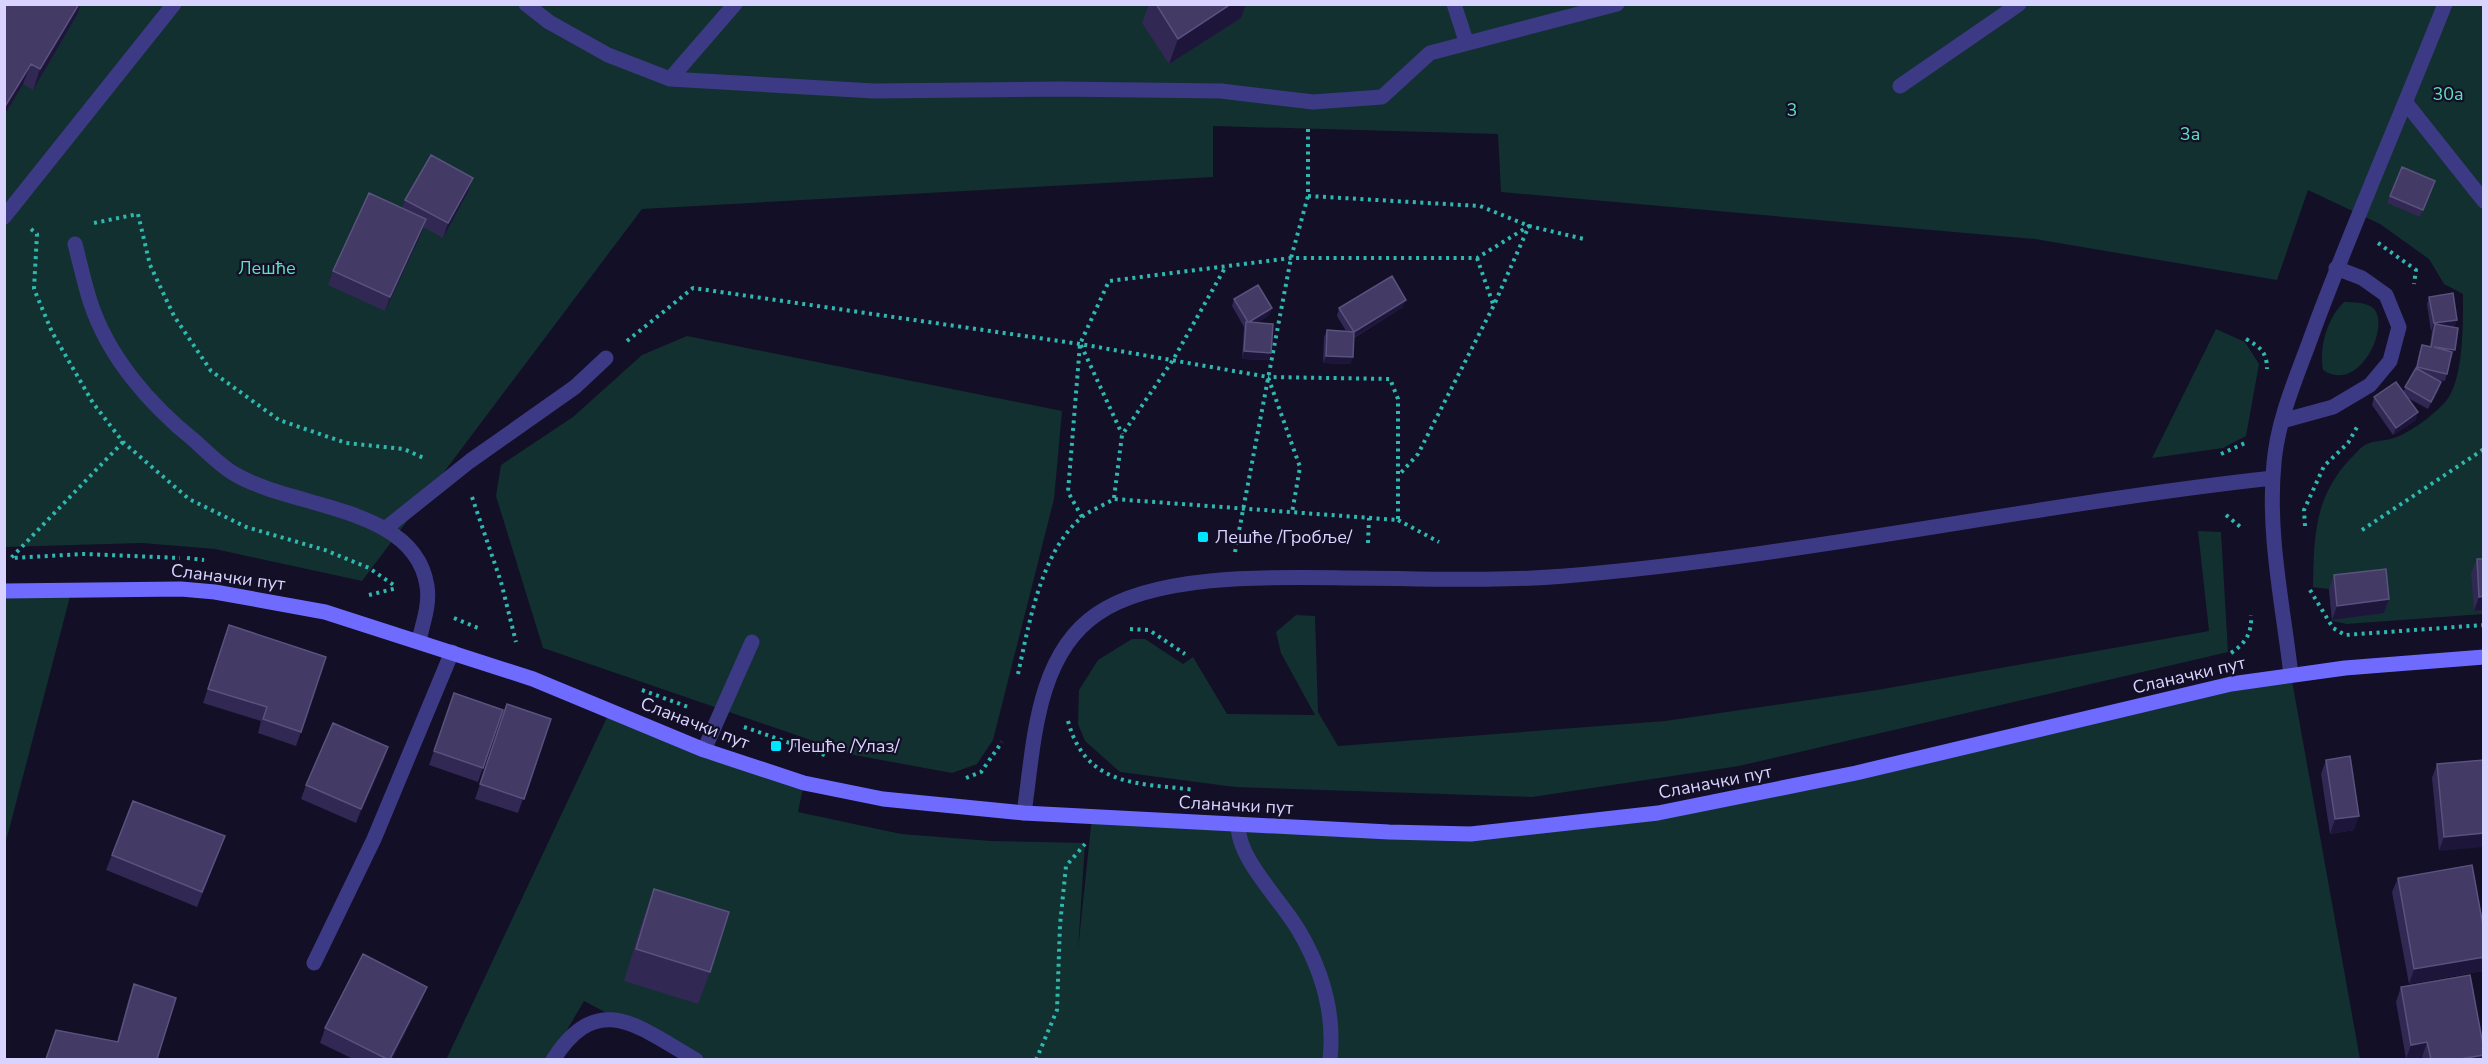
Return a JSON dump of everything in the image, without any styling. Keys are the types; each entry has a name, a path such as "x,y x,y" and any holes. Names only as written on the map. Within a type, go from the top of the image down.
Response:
{"street":[{"path":"7,214 174,4"},
{"path":"526,4 549,22 608,55 670,79 874,91 1060,89 1221,91 1307,101 1382,97 1430,52 1617,4"},
{"path":"670,79 735,4"},
{"path":"1454,4 1466,41"},
{"path":"1900,86 2019,4"},
{"path":"2291,675 2271,517 2273,478 2282,421 2336,268 2445,4"},
{"path":"2406,103 2484,201"},
{"path":"75,244 90,303 114,353 148,398 186,434 233,473 278,494 347,512 386,528 415,552 427,586 426,606 419,640"},
{"path":"2282,421 2333,407 2370,385 2390,362 2398,327 2386,295 2362,278 2336,268"},
{"path":"386,528 454,473 575,387 606,358"},
{"path":"1024,813 1047,681 1064,645 1099,612 1135,595 1231,579 1579,574 1814,548 2078,503 2273,478"},
{"name":"Сланачки пут","path":"4,591 181,589 215,591 326,612 419,640 533,679 704,750 804,783 883,800 1024,813 1471,834 1658,813 1856,773 2231,684 2291,675 2484,657"},
{"path":"704,750 752,642"},
{"path":"314,963 374,839 452,652"},
{"path":"1238,824 1241,845 1300,932 1326,990 1332,1037 1330,1059"},
{"path":"553,1059 565,1040 580,1026 597,1019 615,1019 634,1025 696,1059"}],"path":[{"path":"1231,579 1242,510 1291,258 1308,196 1307,101"},
{"path":"1308,196 1480,206 1529,226 1584,239"},
{"path":"7,214 38,234 49,232"},
{"path":"82,225 138,214 150,265 174,316 211,370 279,420 346,443 404,449 454,473 470,492 501,582 516,645 506,640"},
{"path":"1082,517 1068,492 1080,344 1109,280 1291,258 1477,258 1529,226"},
{"path":"1398,476 1418,454 1494,305 1529,226"},
{"path":"38,234 34,289 52,332 93,403 123,442 189,499 246,527 326,550 369,568 426,606 486,632"},
{"path":"1477,258 1494,305"},
{"path":"1114,499 1122,435 1173,360 1227,266"},
{"path":"606,358 693,288 1080,344 1268,376 1390,379 1398,399 1398,520"},
{"path":"2246,339 2262,348 2266,357 2266,377"},
{"path":"1080,344 1122,435"},
{"path":"1268,376 1300,467 1292,513"},
{"path":"2217,455 2247,442 2252,433"},
{"path":"123,442 11,558 94,555 210,561"},
{"path":"2362,530 2484,448"},
{"path":"1017,677 1030,620 1054,550 1082,517 1114,499 1398,520 1438,542"},
{"path":"2217,511 2232,517 2245,533"},
{"path":"1368,543 1369,518"},
{"path":"358,593 369,596 398,588"},
{"path":"2227,656 2243,645 2252,629 2251,607"},
{"path":"2322,612 2333,628 2345,634 2484,625"},
{"path":"1121,635 1130,629 1149,630 1185,654"},
{"path":"634,687 831,757"},
{"path":"1068,716 1077,743 1100,770 1118,780 1199,791"},
{"path":"963,779 981,772 1001,745 1004,734"},
{"path":"1036,1059 1057,1010 1060,925 1066,866 1085,843 1092,816"}],"green space":[{"name":"Лешће","path":"4,5 2483,5 2483,614 2347,624 2332,621 2329,589 2313,587 2318,518 2329,488 2338,474 2367,444 2401,435 2429,417 2446,401 2452,391 2461,350 2463,294 2444,284 2429,259 2380,224 2308,190 2277,280 2035,239 1501,192 1498,134 1213,126 1213,177 642,209 362,581 215,549 142,543 5,547"},
{"path":"2344,302 2361,303 2372,307 2378,319 2378,331 2374,344 2359,367 2348,374 2336,375 2323,370 2322,352 2329,324"},
{"path":"2216,329 2245,342 2259,364 2246,436 2223,448 2152,458"},
{"path":"687,336 1062,411 1054,499 993,740 977,764 952,773 854,755 543,648 496,496 501,465 573,417 642,355"},
{"path":"2198,531 2221,532 2228,652 1739,766 1532,797 1235,787 1120,772 1085,741 1078,724 1079,690 1098,660 1132,639 1145,639 1183,664 1193,657 1227,714 1315,715 1281,653 1276,632 1296,615 1315,616 1318,712 1338,746 1665,721 1877,690 2209,631"},
{"path":"72,589 5,845 5,591"},
{"path":"2291,675 2360,1059 696,1060 584,1001 550,1059 446,1060 610,711 804,783 798,812 901,834 991,841 1085,843 1078,950 1092,816 1389,832 1658,813"}],"building":[{"path":"4,4 79,4 40,69 31,64 4,108"},
{"path":"1156,4 1231,4 1178,39"},
{"path":"431,155 473,178 448,223 405,200"},
{"path":"2402,167 2435,181 2423,210 2390,196"},
{"path":"369,193 426,219 390,297 333,271"},
{"path":"1392,276 1406,300 1354,332 1339,308"},
{"path":"1258,285 1272,308 1249,322 1273,324 1271,353 1244,351 1246,322 1248,322 1234,299"},
{"path":"2453,293 2457,320 2434,323 2429,297"},
{"path":"2435,324 2458,328 2455,350 2434,347 2452,352 2447,374 2417,367 2422,345 2431,347"},
{"path":"1327,330 1354,332 1353,357 1326,356"},
{"path":"2416,368 2441,382 2431,402 2405,387"},
{"path":"2396,382 2418,412 2396,428 2374,397"},
{"path":"2477,559 2484,559 2484,596 2479,597"},
{"path":"2386,569 2389,599 2337,606 2334,575"},
{"path":"229,625 326,657 301,732 263,719 267,707 208,689"},
{"path":"454,693 503,710 483,768 434,751"},
{"path":"507,704 551,719 524,799 480,784"},
{"path":"333,723 388,747 361,809 306,785"},
{"path":"2350,756 2359,816 2335,819 2326,760"},
{"path":"2484,760 2484,833 2444,837 2437,764"},
{"path":"133,801 225,836 202,892 112,855"},
{"path":"2472,865 2484,931 2484,957 2414,969 2398,878"},
{"path":"654,889 729,912 710,972 636,949"},
{"path":"363,954 427,987 390,1059 325,1028"},
{"path":"2470,975 2484,1055 2460,1059 2431,1059 2427,1042 2411,1045 2401,987"},
{"path":"134,984 176,998 157,1059 46,1059 56,1030 118,1042"}],"place":[{"name":"Лешће /Гробље/","path":"1203,537"},
{"name":"Лешће /Улаз/","path":"776,746"}],"park label":[{"name":"30a","path":"2448,94"},
{"name":"3","path":"1792,110"},
{"name":"3a","path":"2190,134"}]}
